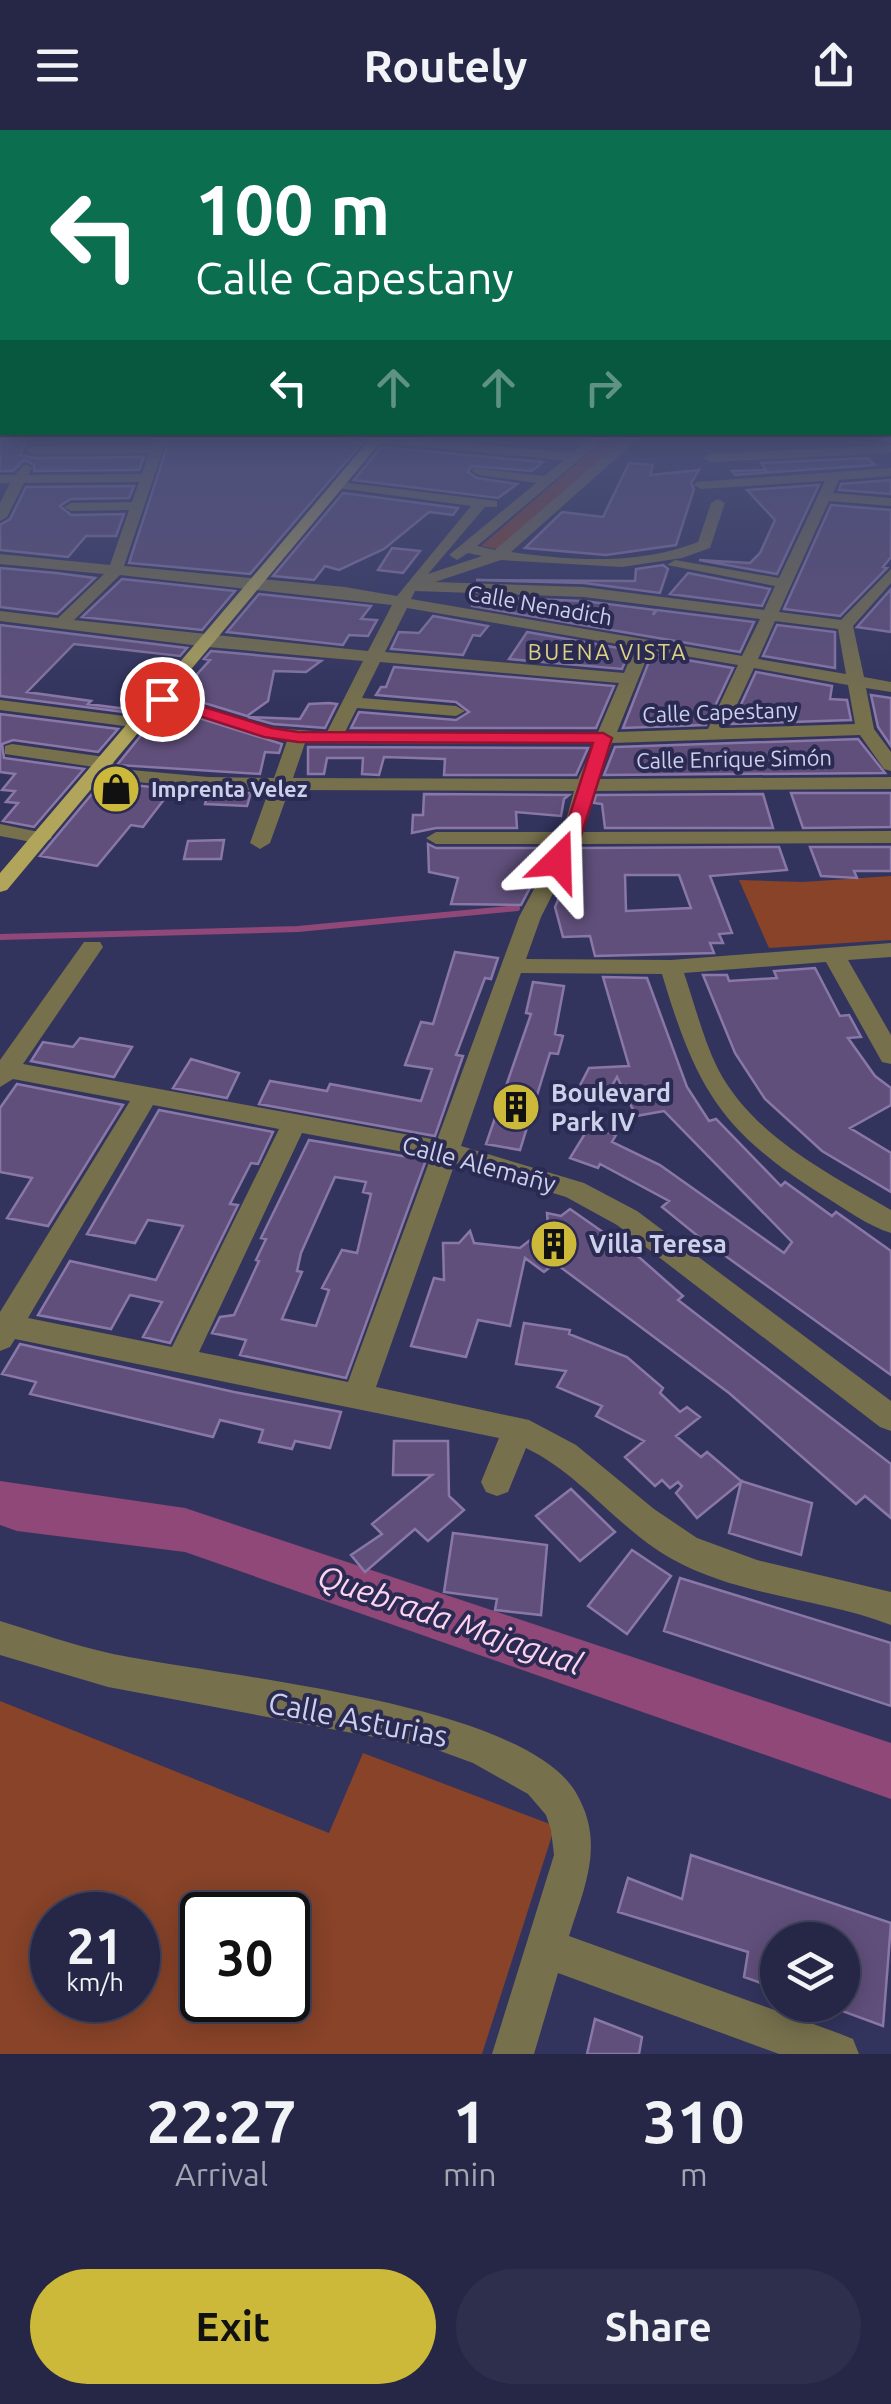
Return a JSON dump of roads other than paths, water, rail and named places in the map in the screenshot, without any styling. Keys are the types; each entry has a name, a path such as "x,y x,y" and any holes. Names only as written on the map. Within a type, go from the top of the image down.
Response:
{"main road":[{"path":"0,886 162,699 302,528"}],"street":[{"path":"62,624 115,571 130,528"},
{"path":"333,737 410,586 460,528"},
{"path":"431,562 469,549 493,528"},
{"path":"410,586 497,556 530,528"},
{"path":"476,566 650,558 700,548 708,528"},
{"path":"714,735 811,528"},
{"path":"469,549 526,561"},
{"name":"Calle Nenadich","path":"0,559 256,583 401,603 891,687"},
{"path":"675,565 784,583"},
{"path":"410,586 584,592 845,625 885,590 891,574"},
{"path":"0,616 208,642 629,679"},
{"path":"845,625 865,729 891,765"},
{"path":"357,1399 530,917 572,836 584,786 644,646"},
{"name":"Calle Capestany","path":"162,699 270,733 298,737 603,738 865,729"},
{"path":"350,702 456,711"},
{"path":"0,705 140,724"},
{"path":"260,843 298,737"},
{"name":"Calle Enrique Simón","path":"12,750 176,781 584,786 891,782"},
{"path":"0,830 42,838"},
{"path":"436,838 891,838"},
{"path":"2,1072 92,947"},
{"path":"513,966 670,967 891,950"},
{"path":"833,954 891,1056"},
{"path":"670,967 705,1068 736,1114 796,1164 891,1223"},
{"name":"Calle Alemañy","path":"2,1072 446,1151 576,1190 627,1218 891,1418"},
{"path":"145,1097 3,1329 518,1429 550,1441 578,1460 654,1530 690,1552 837,1595 877,1602"},
{"path":"179,1362 294,1124"},
{"path":"497,1482 518,1429"},
{"name":"Calle Asturias","path":"0,1638 108,1670 432,1730 513,1763 542,1781 561,1804 574,1855 513,2054"},
{"path":"548,1949 838,2054"}],"waterway":[{"path":"0,937 298,929 517,908"},
{"name":"Quebrada Majagual","path":"0,1503 17,1509 185,1530 891,1771"}],"place":[{"name":"Imprenta Velez","path":"116,789"},
{"name":"Boulevard Park IV","path":"516,1107"},
{"name":"Villa Teresa","path":"554,1244"}],"district":[{"name":"BUENA VISTA","path":"608,652"}]}
